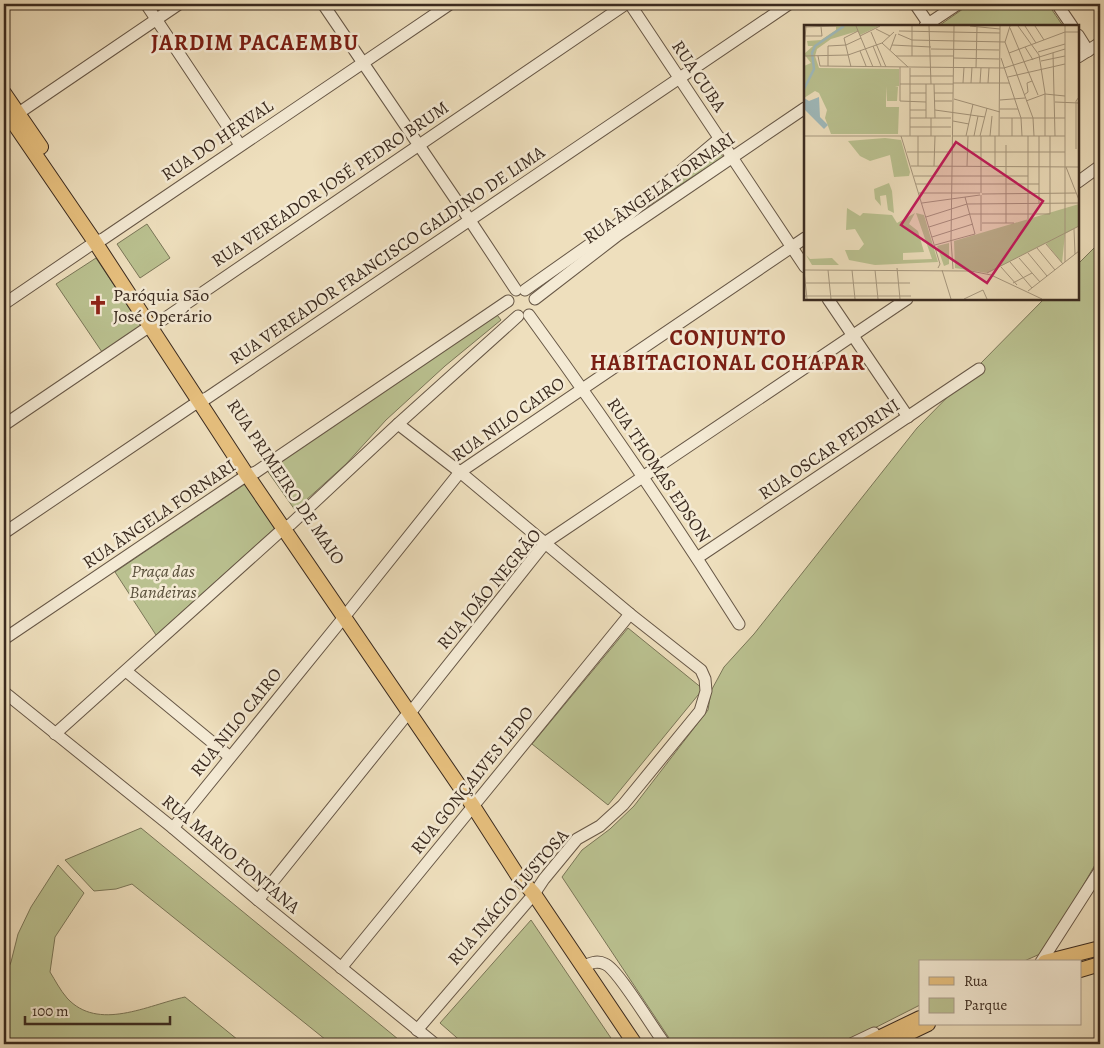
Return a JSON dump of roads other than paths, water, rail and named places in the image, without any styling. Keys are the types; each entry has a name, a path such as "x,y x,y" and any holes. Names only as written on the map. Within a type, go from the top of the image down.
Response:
{"main road":[{"name":"RUA PRIMEIRO DE MAIO","path":"4,93 9,116 99,241 346,614 475,804 525,873 534,894 635,1044"},
{"path":"1053,960 1100,948"},
{"path":"1082,960 1100,955"},
{"path":"1082,969 1100,964"},
{"path":"866,1044 919,1018"},
{"path":"886,1044 924,1026"}],"street":[{"path":"146,4 240,145"},
{"path":"9,116 180,4"},
{"path":"55,734 398,424 534,308 535,299 532,295 520,290 323,4"},
{"name":"RUA DO HERVAL","path":"4,304 450,4"},
{"name":"RUA VEREADOR JOSÉ PEDRO BRUM","path":"4,425 626,4"},
{"name":"RUA CUBA","path":"630,4 804,265"},
{"name":"RUA VEREADOR FRANCISCO GALDINO DE LIMA","path":"4,533 789,4"},
{"path":"914,4 927,25 958,4"},
{"path":"1057,4 1071,25"},
{"path":"1079,40 1083,54 1100,42"},
{"name":"RUA ÂNGELA FORNARI","path":"520,290 732,159 804,109"},
{"name":"RUA ÂNGELA FORNARI","path":"535,299 616,231 720,138"},
{"path":"1079,181 1100,166"},
{"name":"RUA NILO CAIRO","path":"173,828 460,472 804,239"},
{"path":"520,290 512,293 508,301 509,309 523,316"},
{"path":"829,300 908,417"},
{"name":"RUA JOÃO NEGRÃO","path":"258,900 546,542 906,300"},
{"name":"RUA ÂNGELA FORNARI","path":"4,639 508,301"},
{"name":"RUA THOMAS EDSON","path":"523,316 583,389 697,558 738,624"},
{"name":"RUA OSCAR PEDRINI","path":"697,558 979,369"},
{"path":"398,424 546,542 630,614"},
{"name":"RUA INÁCIO LUSTOSA","path":"417,1030 534,894 578,839 600,826 622,805 700,711 706,691 701,670 630,614"},
{"name":"RUA GONÇALVES LEDO","path":"341,968 630,614"},
{"path":"126,671 230,757"},
{"name":"RUA MARIO FONTANA","path":"4,692 173,828 435,1044"},
{"path":"1042,960 1100,870"},
{"path":"583,967 591,962 602,962 615,971 665,1044"},
{"path":"851,1044 919,1011"}],"place":[{"name":"Paróquia São José Operário","path":"98,305"}],"district":[{"name":"JARDIM PACAEMBU","path":"255,42"},
{"name":"CONJUNTO HABITACIONAL COHAPAR","path":"728,350"}],"park label":[{"name":"Praça das Bandeiras","path":"163,581"}]}
